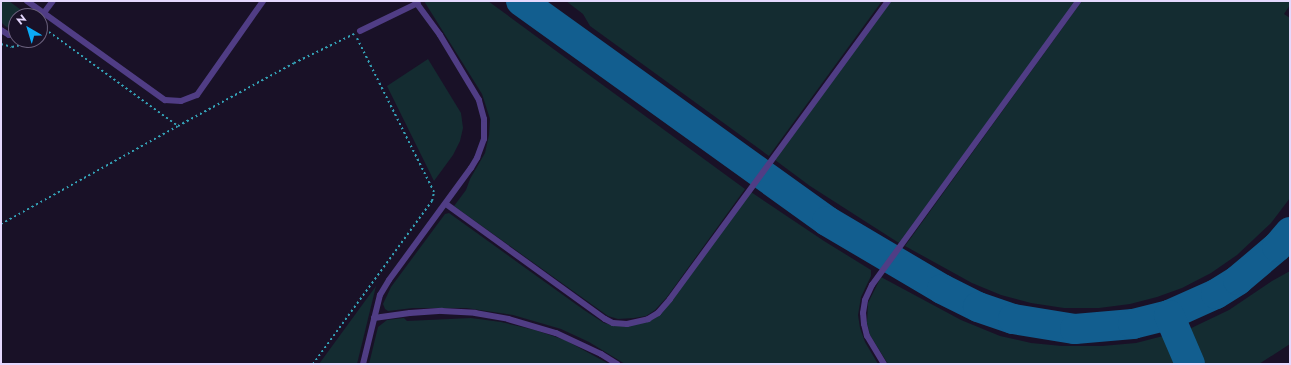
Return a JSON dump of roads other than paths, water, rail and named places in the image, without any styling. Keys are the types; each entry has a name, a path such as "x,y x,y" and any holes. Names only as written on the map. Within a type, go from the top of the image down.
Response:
{"lane":[{"path":"48,20 165,100 181,101 196,95 263,1"},
{"path":"446,204 605,319 613,323 627,324 648,319 658,313 670,299 888,1"},
{"path":"884,364 867,336 864,324 863,313 865,300 872,285 1078,1"},
{"path":"357,32 416,2 474,90 482,109 484,119 484,139 477,158 446,204 389,280 380,295 363,364"},
{"path":"374,318 410,313 442,311 475,313 508,319 556,333 601,354 617,364"}]}
